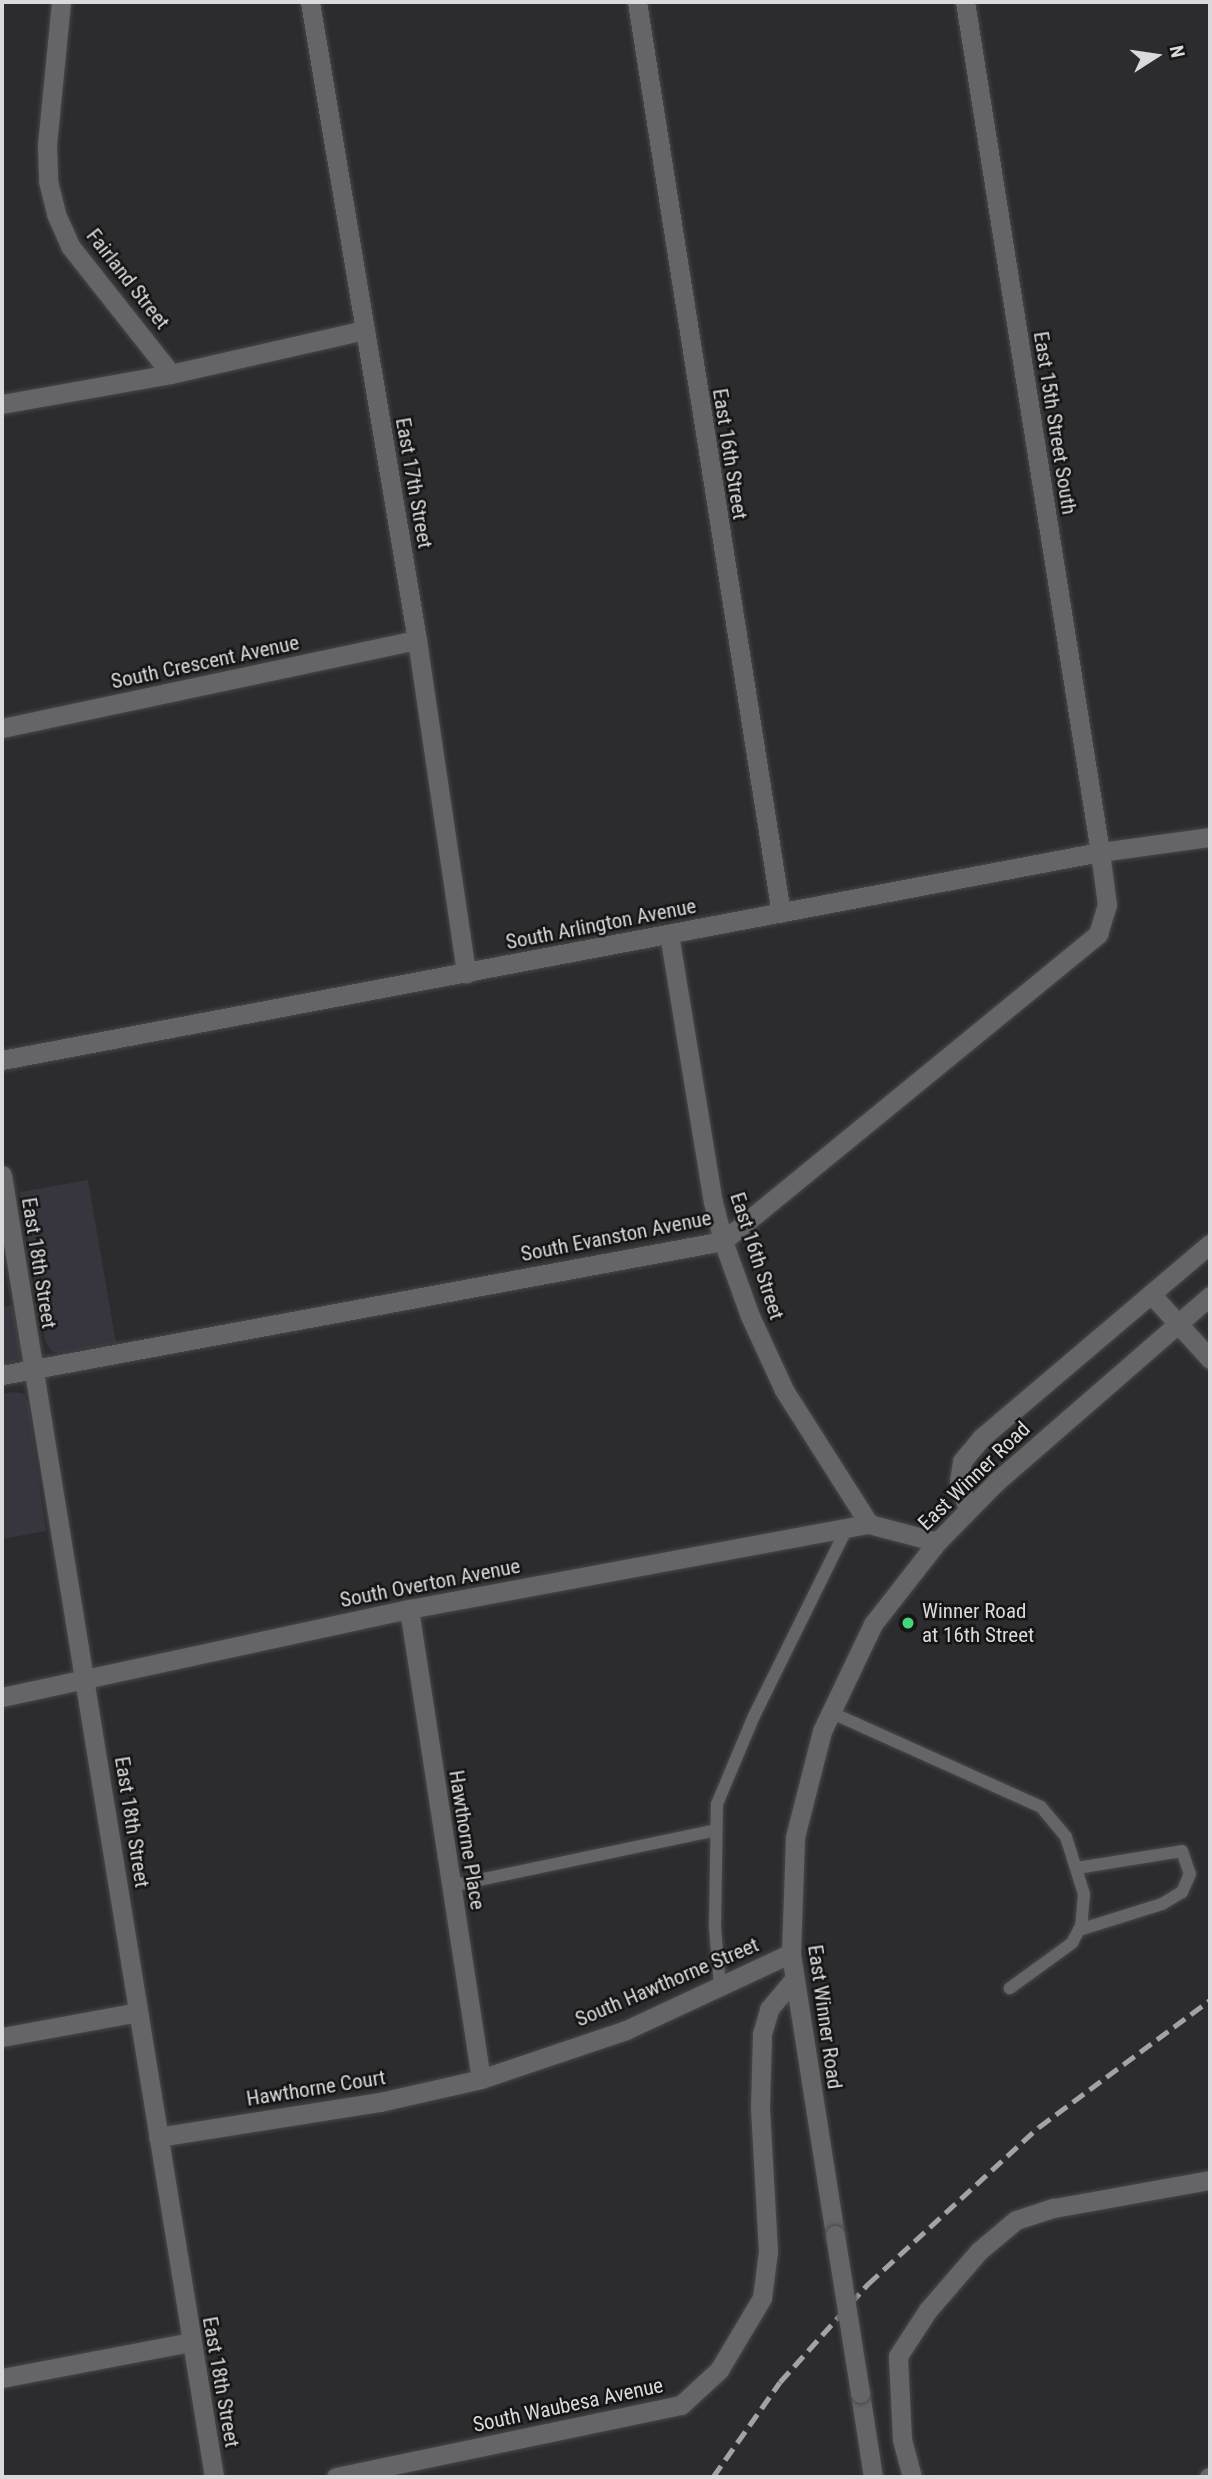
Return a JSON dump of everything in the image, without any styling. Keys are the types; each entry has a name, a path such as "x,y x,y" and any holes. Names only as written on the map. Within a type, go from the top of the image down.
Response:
{"street":[{"name":"Fairland Street","path":"61,2 47,146 48,181 56,214 70,246 171,374"},
{"name":"East 17th Street","path":"310,2 417,640 467,973"},
{"name":"East 16th Street","path":"637,2 781,913"},
{"name":"East 15th Street South","path":"965,2 1100,852"},
{"path":"2,404 171,374 365,330"},
{"name":"South Crescent Avenue","path":"2,728 417,640"},
{"name":"South Arlington Avenue","path":"2,1060 1100,852 1210,837"},
{"name":"South Evanston Avenue","path":"2,1375 723,1241 1098,934 1107,905 1100,852"},
{"name":"East 16th Street","path":"669,934 713,1202 723,1241 750,1316 784,1390 869,1524"},
{"name":"East 18th Street","path":"2,1175 86,1677 214,2477"},
{"path":"968,1510 960,1481 962,1461 981,1438 1210,1244"},
{"path":"1151,1294 1210,1359"},
{"name":"East Winner Road","path":"873,2477 791,1953 795,1838 830,1712 873,1624 937,1542 968,1510 1210,1297"},
{"path":"869,1524 937,1542"},
{"name":"South Overton Avenue","path":"2,1697 409,1609 869,1524"},
{"name":"Hawthorne Place","path":"409,1609 481,2079"},
{"name":"South Hawthorne Street","path":"481,2079 626,2030 791,1953"},
{"name":"South Waubesa Avenue","path":"337,2477 681,2405 719,2370 762,2298 768,2251 760,2107 762,2034 769,2009 795,1978"},
{"path":"2,2037 138,2012"},
{"name":"Hawthorne Court","path":"158,2137 380,2102 481,2079"},
{"path":"912,2477 902,2439 898,2356 928,2310 979,2251 1016,2220 1089,2202 1210,2180"},
{"path":"2,2378 191,2342"}],"lane":[{"path":"720,1986 715,1928 718,1804 734,1759 846,1528"},
{"path":"830,1712 1041,1807 1066,1837 1084,1894 1079,1930 1072,1943 1010,1988"},
{"path":"451,1886 716,1830"},
{"path":"1077,1868 1182,1851 1190,1874 1182,1892 1162,1904 1079,1930"}],"shaded area":[{"path":"88,1180 116,1343 58,1353 51,1351 45,1340 20,1192"},
{"path":"14,1305 21,1351 19,1360 2,1367 2,1307"},
{"path":"2,1394 24,1394 28,1403 46,1531 2,1539"}],"railway":[{"path":"713,2477 780,2382 868,2284 1039,2127 1210,2000"}],"place":[{"name":"Winner Road at 16th Street","path":"908,1623"}]}
